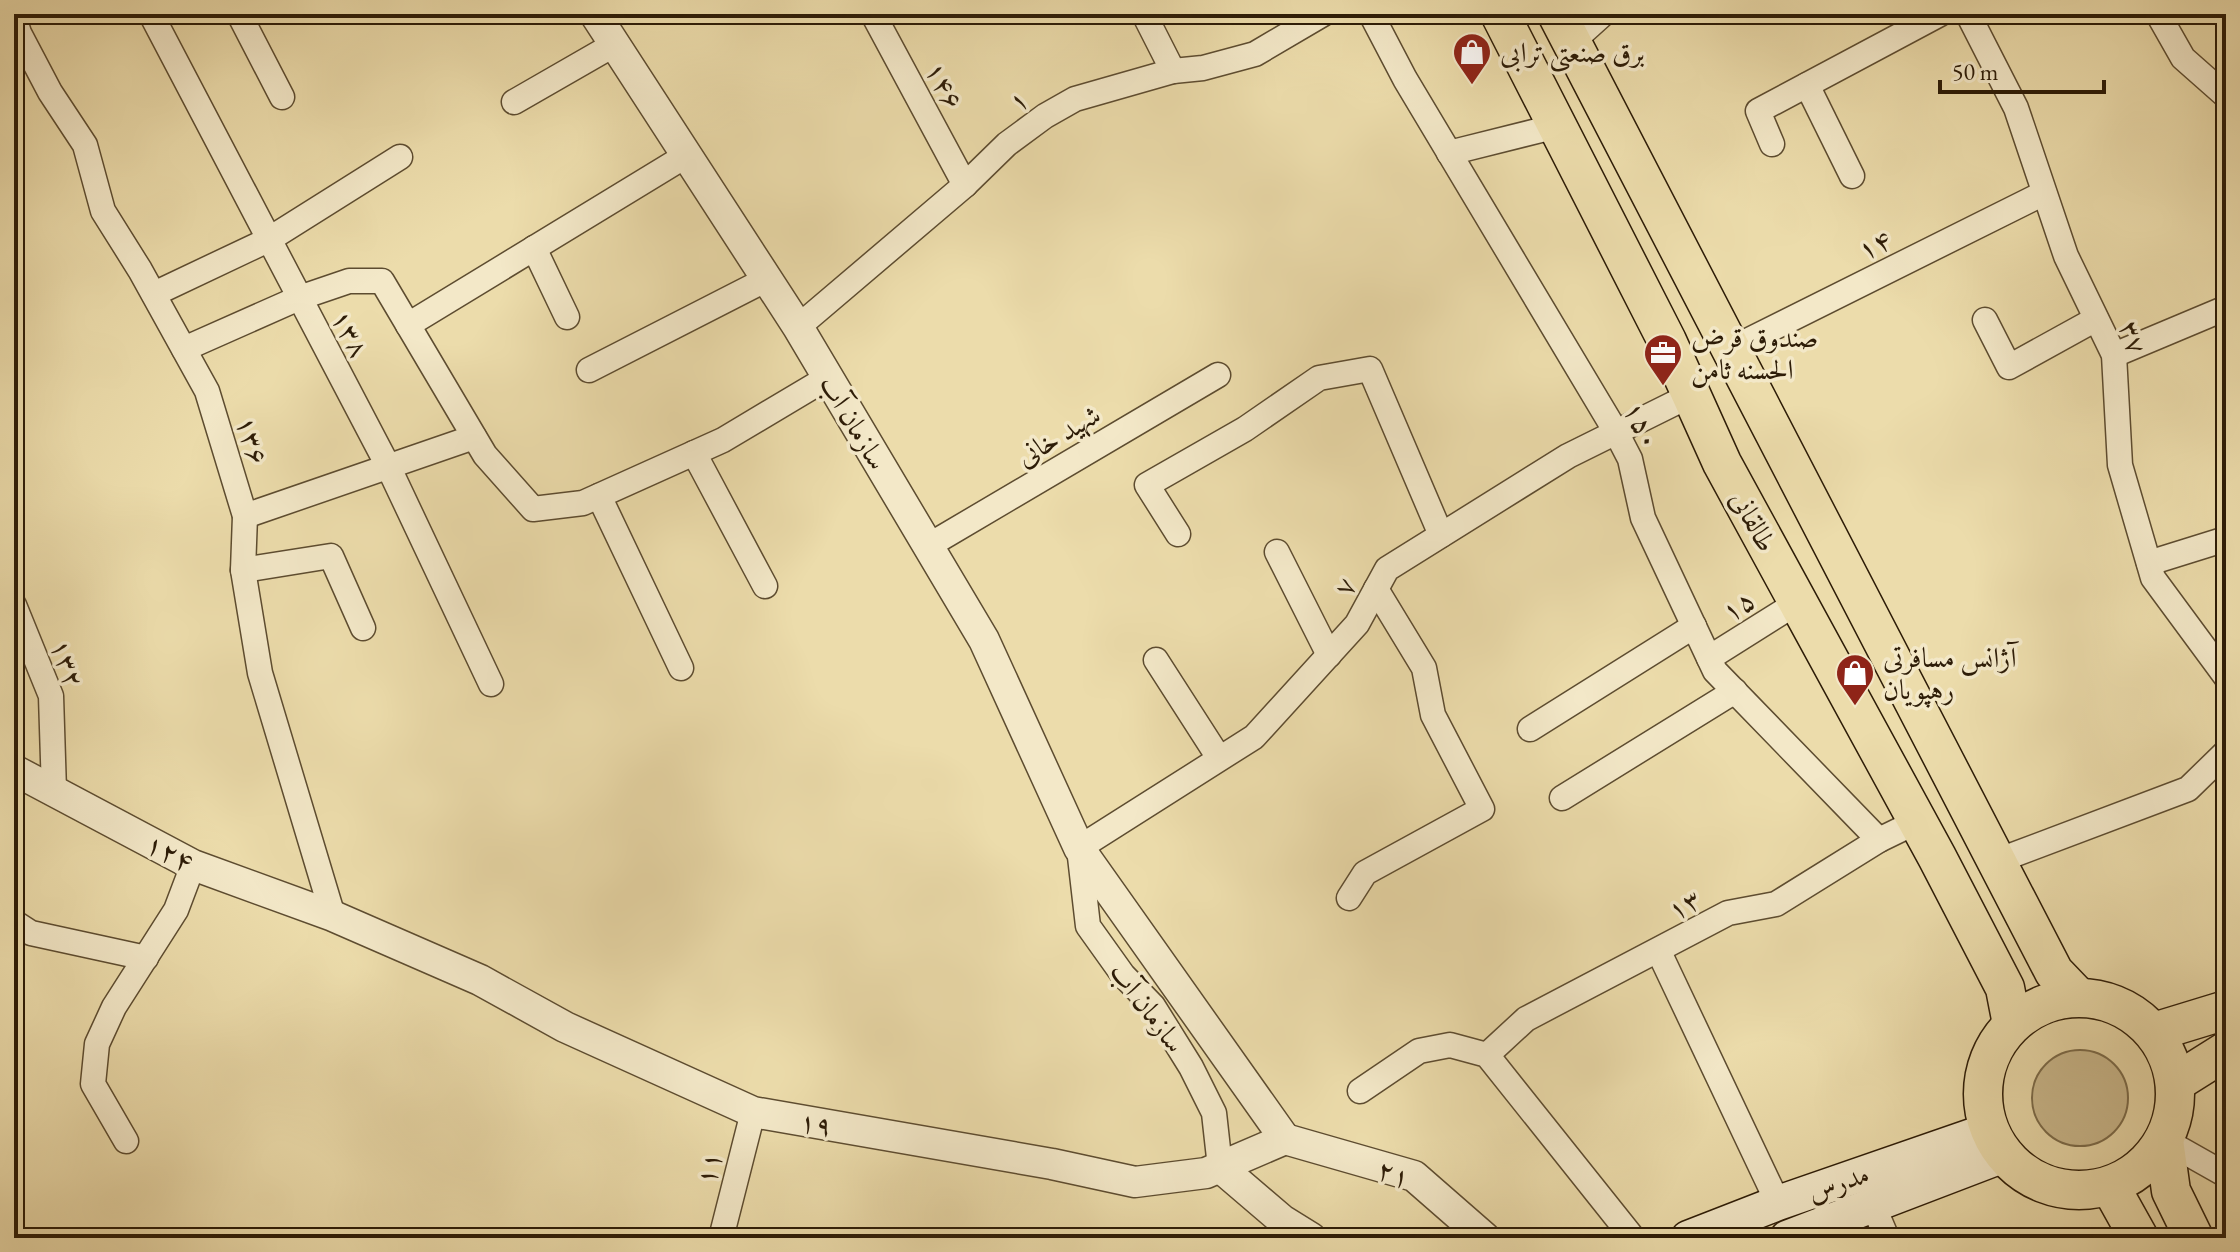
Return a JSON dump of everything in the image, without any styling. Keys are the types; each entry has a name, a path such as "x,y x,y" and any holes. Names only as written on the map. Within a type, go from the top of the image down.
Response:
{"main road":[{"name":"طالقانی","path":"1500,14 1667,341 1722,463 1918,821 2005,988 2012,1024"},
{"name":"طالقانی","path":"1564,28 2054,972 2078,997"},
{"path":"2078,997 2107,1000 2133,1013 2154,1032 2168,1056 2175,1083 2174,1112 2164,1140 2150,1159 2132,1175 2125,1212 2083,1191 2055,1188 2029,1177 1997,1142 1983,1102 1985,1073 1995,1047 2012,1024 2042,1005 2078,997"},
{"path":"2154,1032 2226,1010"},
{"path":"2175,1083 2226,1051"},
{"path":"2164,1140 2171,1191 2194,1238"},
{"name":"مدرس","path":"1688,1238 1778,1203 1997,1142"},
{"name":"مدرس","path":"1787,1238 1873,1205 1997,1142"},
{"path":"2125,1212 2171,1191"}],"street":[{"name":"۱۳۸","path":"151,14 388,466 491,684"},
{"path":"239,14 282,97"},
{"name":"سازمان آب","path":"595,14 798,327 984,640 1079,848 1285,1139"},
{"name":"۱۴۶","path":"873,14 965,185"},
{"path":"1144,14 1173,71"},
{"name":"۱","path":"798,327 965,185 1007,144 1045,116 1075,99 1173,71 1203,68 1255,54 1323,14"},
{"name":"۱۵۰","path":"1371,14 1405,79 1616,432 1630,459 1643,518 1715,671 1879,840"},
{"path":"1564,28 1603,14"},
{"path":"1772,144 1758,111 1940,14"},
{"name":"۳۷","path":"1968,14 2016,108 2066,256 2114,355 2120,465 2153,578 2226,677"},
{"path":"2158,14 2183,58 2226,96"},
{"name":"۱۳۶","path":"14,17 19,33 50,92 85,145 103,211 154,294 207,391 245,516 243,570 260,673 333,916"},
{"path":"514,102 615,44"},
{"path":"1807,85 1852,176"},
{"path":"1449,153 1557,126"},
{"path":"408,325 687,155"},
{"path":"154,294 268,240 400,157"},
{"name":"۱۴","path":"1731,349 2044,193"},
{"path":"534,248 567,317"},
{"path":"589,370 767,279"},
{"path":"184,349 299,298 349,281 382,281 485,455 533,509 583,503 599,496 723,440 827,378"},
{"path":"2114,355 2226,308"},
{"path":"1985,320 2009,367 2096,319"},
{"path":"1178,534 1147,485 1245,429 1319,378 1370,369 1441,535"},
{"name":"شهید خانی","path":"928,546 1218,375"},
{"name":"۷","path":"1079,848 1254,737 1357,624 1387,569 1568,456 1691,395"},
{"path":"245,516 474,437"},
{"path":"694,453 765,586"},
{"path":"599,496 681,668"},
{"path":"2149,563 2226,539"},
{"path":"1277,552 1329,655"},
{"path":"243,570 331,556 363,628"},
{"path":"1349,898 1365,873 1482,809 1433,715 1424,668 1376,589"},
{"name":"۱۵","path":"1709,658 1798,602"},
{"name":"۱۳۲","path":"14,605 51,696 54,791"},
{"path":"1530,729 1694,626"},
{"path":"1156,660 1219,758"},
{"path":"1562,798 1735,691"},
{"path":"1997,861 2188,789 2226,752"},
{"name":"۱۲۴","path":"14,770 193,865 333,916"},
{"name":"۱۳","path":"1487,1055 1526,1019 1659,952 1728,913 1776,904 1879,840 1918,821"},
{"name":"سازمان آب","path":"1079,848 1088,926 1123,975 1153,1006 1191,1067 1214,1113 1220,1167"},
{"path":"126,1141 93,1084 97,1044 114,1007 176,910 193,865"},
{"name":"۱۹","path":"333,916 480,980 565,1027 753,1112 1052,1164 1135,1182 1206,1173 1285,1139"},
{"path":"20,931 146,958"},
{"path":"1659,952 1778,1203"},
{"path":"1360,1091 1419,1051 1450,1045 1487,1055 1633,1238"},
{"name":"۱۱","path":"721,1238 753,1112"},
{"name":"۲۱","path":"1285,1139 1414,1176 1485,1238"},
{"path":"2164,1140 2226,1175"},
{"path":"1220,1167 1282,1220 1311,1238"},
{"path":"1873,1205 1887,1238"}],"shaded area":[{"path":"2080,1050 2098,1054 2114,1064 2124,1080 2128,1098 2124,1116 2114,1132 2098,1142 2080,1146 2062,1142 2046,1132 2036,1116 2032,1098 2036,1080 2046,1064 2062,1054"}],"place":[{"name":"برق صنعتی ترابی","path":"1472,86"},
{"name":"صندوق قرض الحسنه ثامن","path":"1663,387"},
{"name":"آژانس مسافرتی رهپویان","path":"1855,707"}]}
